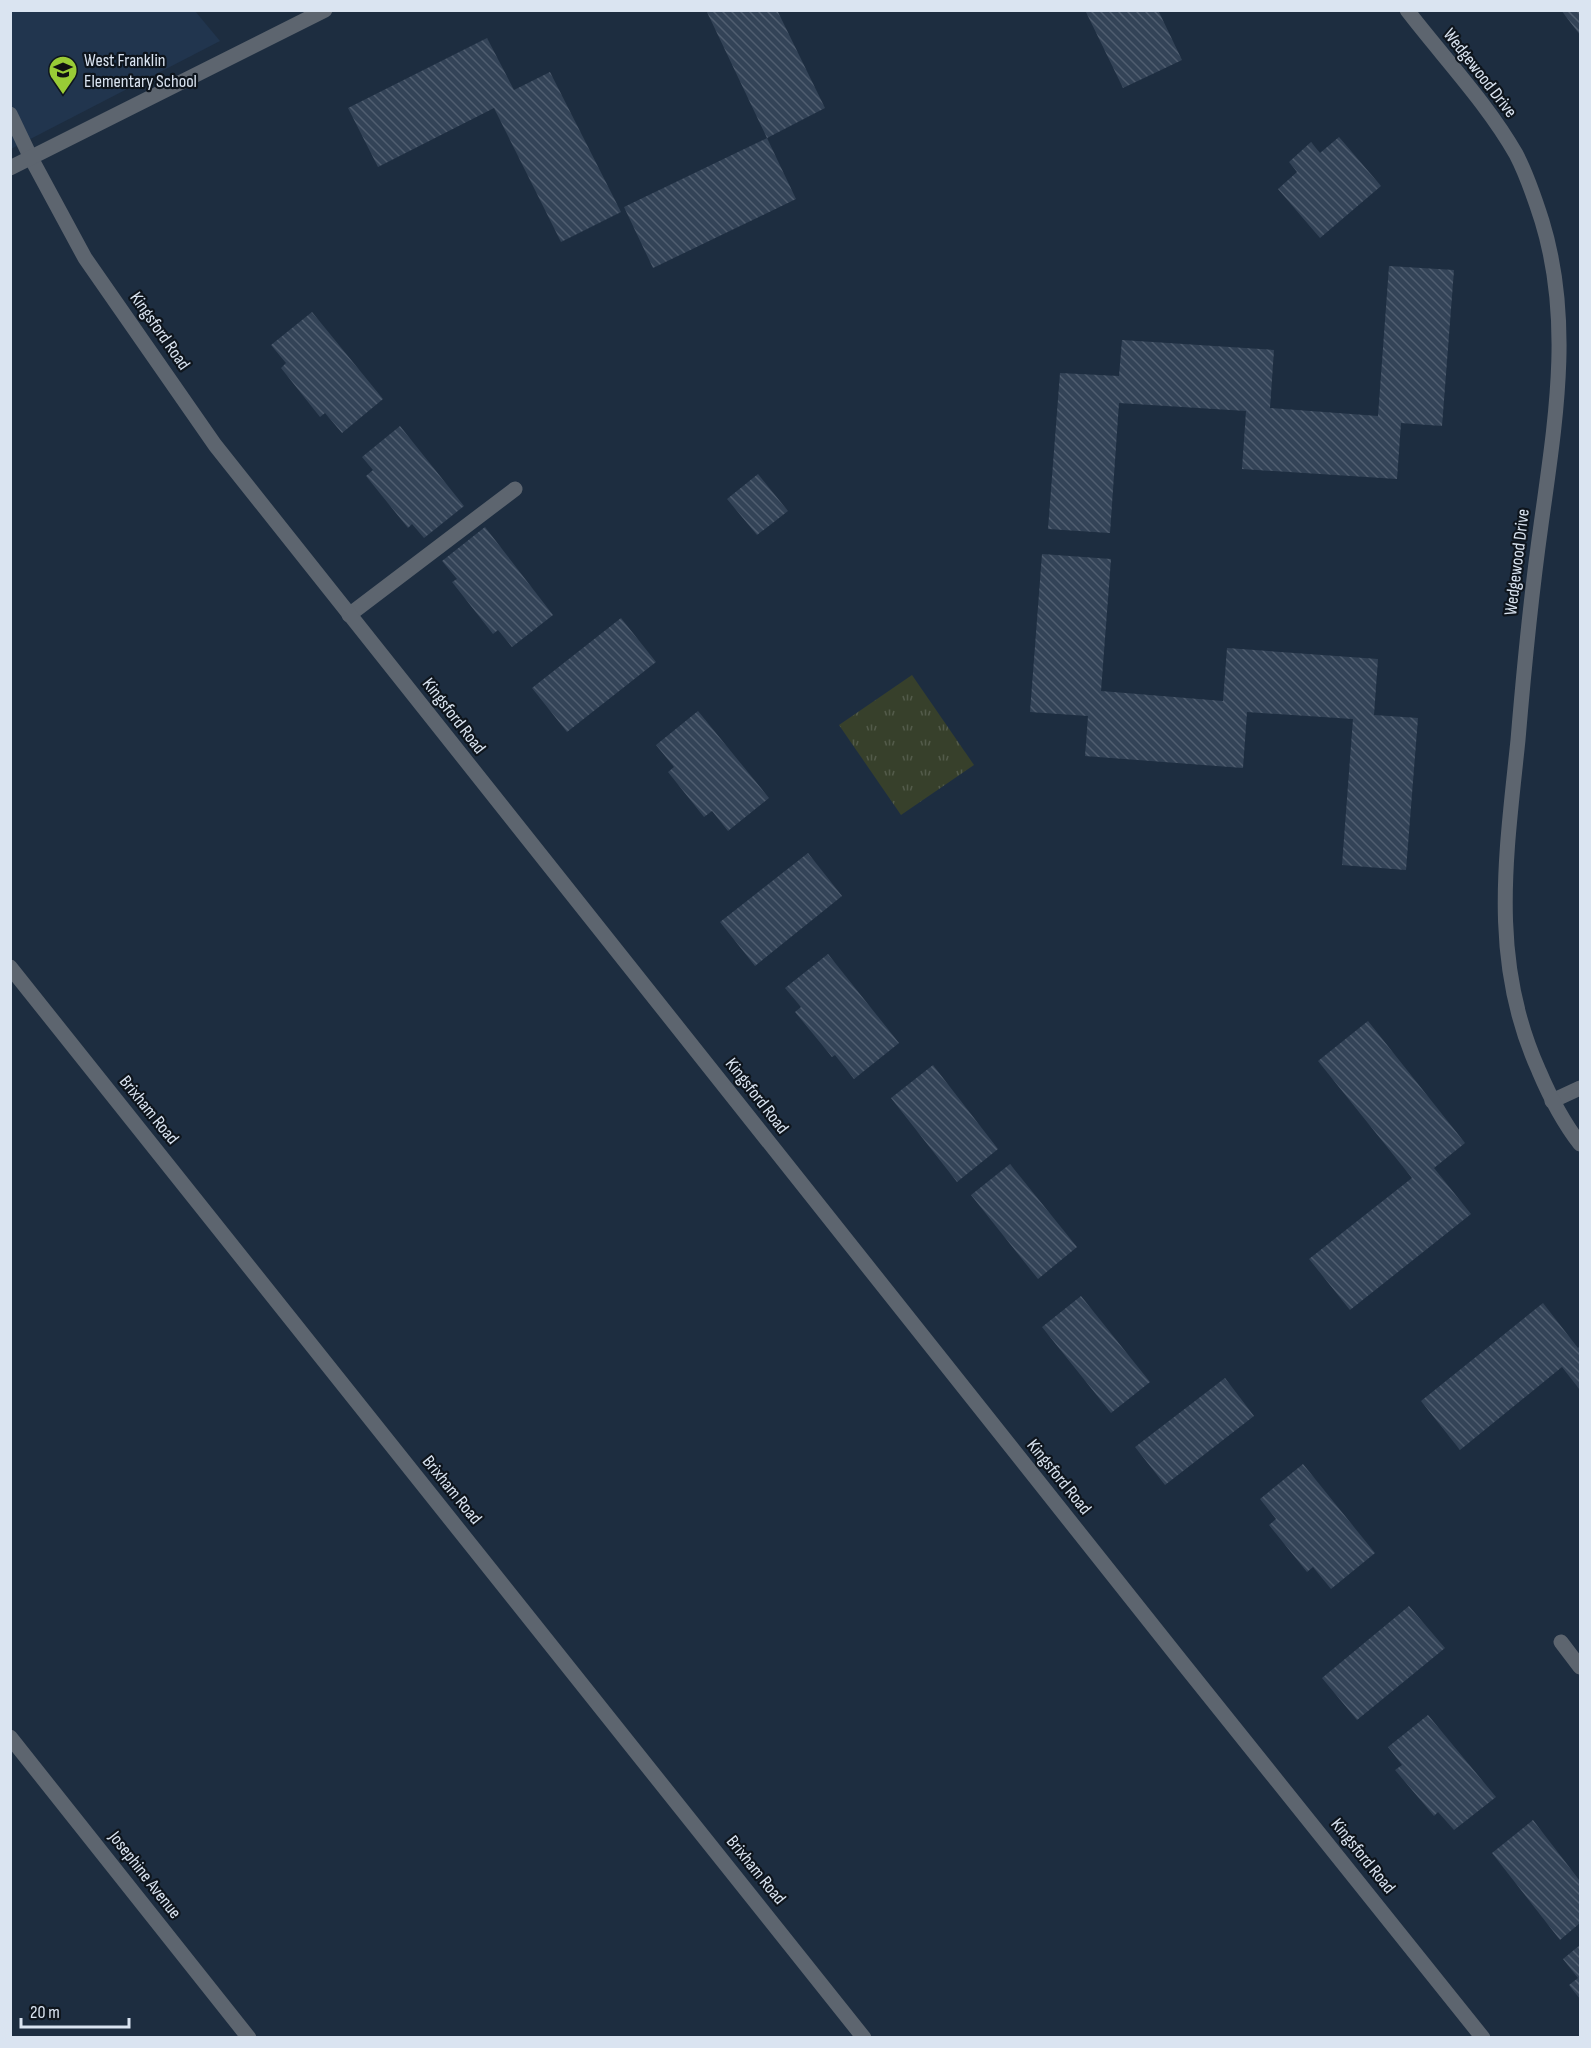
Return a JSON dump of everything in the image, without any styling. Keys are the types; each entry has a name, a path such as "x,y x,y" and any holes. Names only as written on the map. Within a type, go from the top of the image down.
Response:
{"street":[{"path":"10,168 325,10"},
{"name":"Wedgewood Drive","path":"1407,10 1484,108 1516,155 1543,224 1558,303 1560,354 1558,401 1540,532 1504,888 1504,935 1510,985 1527,1045 1552,1101 1581,1144"},
{"name":"Kingsford Road","path":"10,114 85,258 215,445 1181,1661 1484,2037"},
{"path":"350,615 515,489"},
{"name":"Brixham Road","path":"10,967 864,2037"},
{"path":"1552,1101 1581,1088"},
{"path":"1561,1642 1581,1667"},
{"name":"Josephine Avenue","path":"10,1737 249,2037"}],"shaded area":[{"name":"West Franklin Elementary School","path":"11,11 195,11 220,41 11,149"}],"green space":[{"path":"912,675 974,765 901,815 839,725"}],"building":[{"path":"706,10 777,10 825,108 767,138"},
{"path":"1085,10 1158,10 1182,60 1123,88"},
{"path":"1561,10 1580,10 1580,35"},
{"path":"487,38 514,90 550,72 621,212 561,242 494,108 378,167 348,108"},
{"path":"1339,137 1381,186 1320,238 1278,189 1297,172 1289,162 1311,142 1320,153"},
{"path":"767,138 796,199 653,268 624,207"},
{"path":"1389,266 1454,270 1442,426 1401,423 1397,479 1242,469 1246,411 1119,403 1110,533 1048,529 1060,373 1119,376 1122,340 1274,350 1270,408 1378,416"},
{"path":"312,312 383,399 342,433 325,413 320,417 281,368 286,363 271,345"},
{"path":"400,426 464,506 424,538 412,524 408,528 366,476 373,470 362,457"},
{"path":"758,474 788,511 757,535 727,499"},
{"path":"485,527 553,615 512,647 498,630 493,634 452,582 457,579 442,561"},
{"path":"1042,554 1111,559 1101,691 1223,701 1227,648 1378,659 1374,715 1418,718 1406,870 1342,865 1353,719 1247,712 1243,768 1085,756 1088,716 1030,712"},
{"path":"621,618 656,662 567,732 532,688"},
{"path":"698,711 769,798 728,831 712,811 704,817 668,772 674,767 656,745"},
{"path":"808,853 842,896 755,966 720,922"},
{"path":"828,954 899,1043 854,1079 835,1055 832,1057 795,1012 801,1007 785,988"},
{"path":"1368,1021 1465,1143 1434,1168 1471,1214 1350,1310 1309,1259 1412,1178 1318,1061"},
{"path":"933,1065 998,1149 957,1182 891,1098"},
{"path":"1010,1164 1077,1247 1038,1279 971,1195"},
{"path":"1081,1296 1150,1382 1111,1413 1042,1327"},
{"path":"1543,1303 1578,1348 1580,1346 1580,1390 1562,1367 1460,1450 1421,1401"},
{"path":"1225,1378 1254,1416 1165,1485 1135,1447"},
{"path":"1303,1464 1375,1553 1331,1589 1313,1567 1307,1572 1269,1525 1276,1519 1260,1499"},
{"path":"1409,1606 1445,1648 1357,1720 1322,1678"},
{"path":"1428,1715 1496,1797 1454,1830 1438,1812 1434,1816 1395,1770 1402,1765 1388,1747"},
{"path":"1533,1820 1580,1881 1580,1923 1560,1940 1492,1853"},
{"path":"1580,1945 1580,1999 1569,1985 1578,1978 1563,1959"}],"place":[{"name":"West Franklin Elementary School","path":"63,96"}]}
